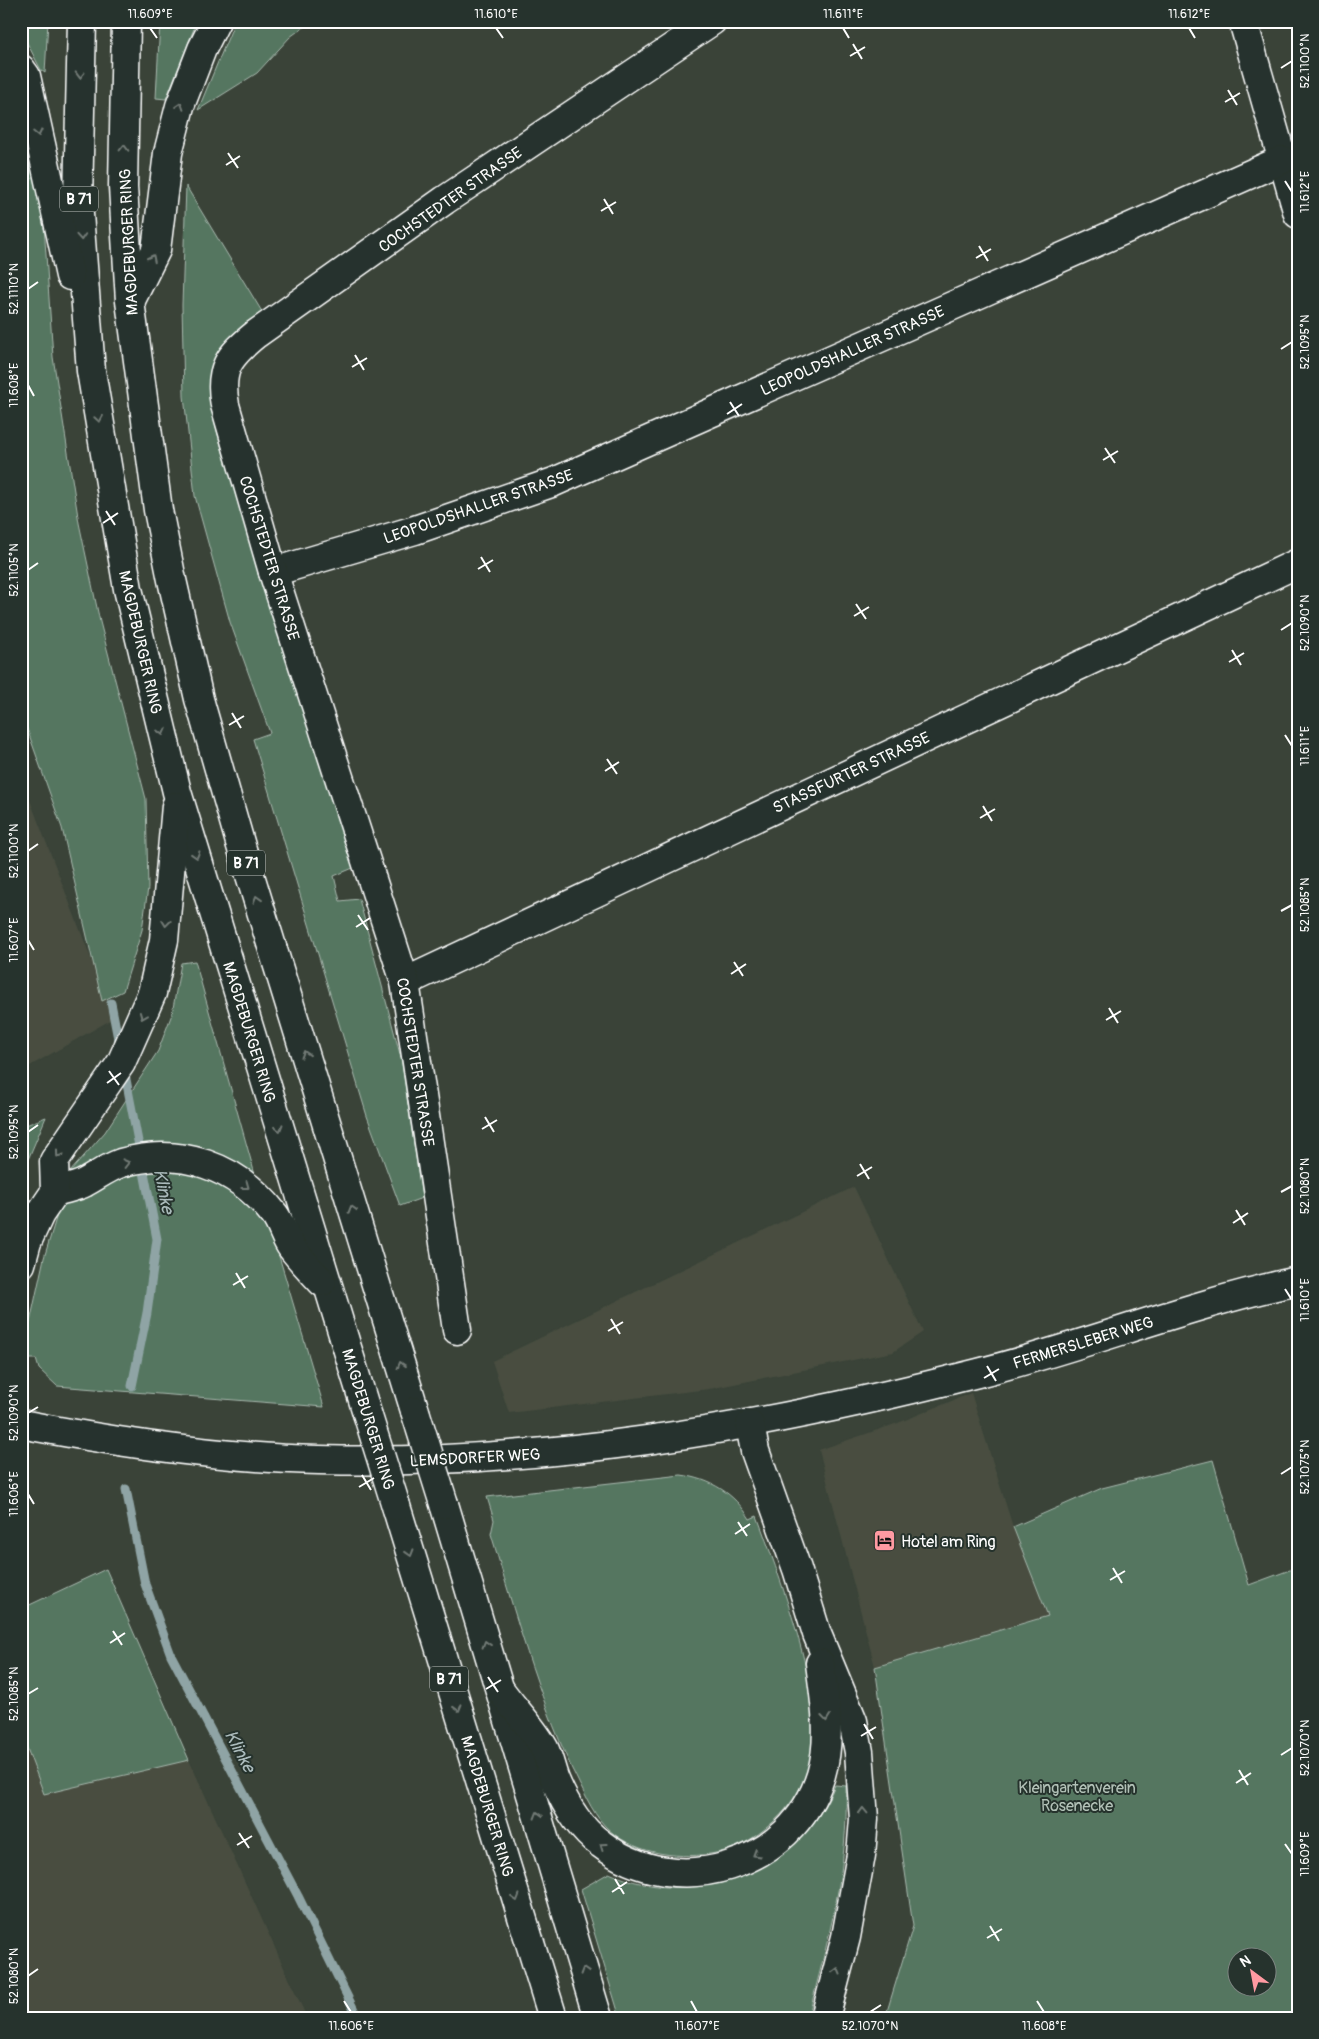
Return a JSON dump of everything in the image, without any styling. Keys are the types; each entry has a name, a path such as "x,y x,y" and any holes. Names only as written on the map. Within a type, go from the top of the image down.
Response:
{"main road":[{"name":"MAGDEBURGER RING","path":"82,21 78,200 91,371 126,580 177,792 553,2018"},
{"name":"MAGDEBURGER RING","path":"126,21 123,187 130,302 158,510 199,699 241,846 501,1691 598,2018"},
{"path":"130,302 156,250 168,154 180,106 202,49 216,21"},
{"name":"COCHSTEDTER STRASSE","path":"457,1330 405,982 273,572 225,405 224,371 232,355 256,334 445,200 712,21"},
{"path":"1243,21 1282,160 1296,197"},
{"path":"21,69 26,76 91,371"},
{"name":"LEOPOLDSHALLER STRASSE","path":"273,572 415,530 554,482 1282,160"},
{"name":"STASSFURTER STRASSE","path":"405,982 1298,563"},
{"path":"21,1264 27,1242 36,1221 55,1192 54,1161 82,1122 125,1055 143,1018 159,970 167,908 177,792"},
{"path":"55,1192 83,1184 100,1172 140,1159 176,1158 203,1163 231,1174 256,1193 276,1215 291,1247 328,1288"},
{"name":"FERMERSLEBER WEG","path":"750,1425 947,1381 1042,1356 1219,1299 1298,1281"},
{"name":"LEMSDORFER WEG","path":"21,1424 77,1435 203,1452 315,1460 405,1461 525,1456 750,1425"},
{"path":"750,1425 755,1450 794,1560 817,1634 853,1721 859,1752 864,1818 855,1895 825,2018"},
{"path":"501,1691 544,1748 556,1782 566,1802 593,1838 610,1851 642,1866 676,1873 708,1872 742,1862 773,1843 803,1810 817,1786 827,1750 828,1732 817,1634"}],"shaded area":[{"path":"21,777 114,1018 21,1071"},
{"path":"854,1187 923,1332 893,1352 709,1389 509,1413 492,1361"},
{"path":"971,1393 1013,1527 1048,1616 875,1667 819,1450 898,1423"},
{"path":"21,1732 44,1794 189,1760 307,2018 21,2018"}],"green space":[{"path":"21,21 48,21 45,73 41,70 21,31"},
{"path":"160,21 197,21 166,99 156,98"},
{"path":"235,21 312,21 290,37 257,73 198,110"},
{"path":"21,110 43,211 53,357 79,523 100,622 146,799 148,888 142,930 123,991 102,1001 62,828 21,712 21,481 26,479 21,462"},
{"path":"186,186 264,315 245,325 222,345 210,374 211,401 218,433 249,539 353,868 334,876 340,901 359,899 401,1058 422,1198 400,1206 367,1116 253,739 270,733 230,622 195,496 184,396 182,305"},
{"path":"195,961 259,1189 324,1407 57,1386 39,1369 36,1359 22,1359 44,1258 70,1172 105,1132 158,1051 172,1014 181,963"},
{"path":"46,1117 21,1176 21,1127"},
{"name":"Kleingartenverein Rosenecke","path":"1213,1460 1249,1585 1298,1567 1298,2018 885,2018 913,1926 875,1667 1048,1616 1013,1527 1102,1488"},
{"path":"681,1475 712,1484 737,1502 750,1519 757,1516 785,1594 802,1651 813,1706 815,1732 812,1757 797,1794 781,1814 765,1829 751,1839 727,1850 710,1854 682,1856 654,1852 627,1842 605,1826 591,1806 559,1740 527,1653 491,1534 494,1520 487,1497"},
{"path":"106,1569 189,1760 44,1794 21,1732 21,1609"},
{"path":"835,1785 846,1786 846,1817 841,1875 830,1932 808,2018 620,2018 581,1889 609,1873 642,1884 676,1888 709,1885 741,1877 770,1862 796,1842 818,1816"}],"waterway":[{"name":"Klinke","path":"111,1003 120,1049"},
{"name":"Klinke","path":"124,1069 157,1239 147,1313 132,1386"},
{"name":"Klinke","path":"126,1489 145,1584 171,1655 298,1896 358,2018"}],"place":[{"name":"Hotel am Ring","path":"885,1541"}]}
